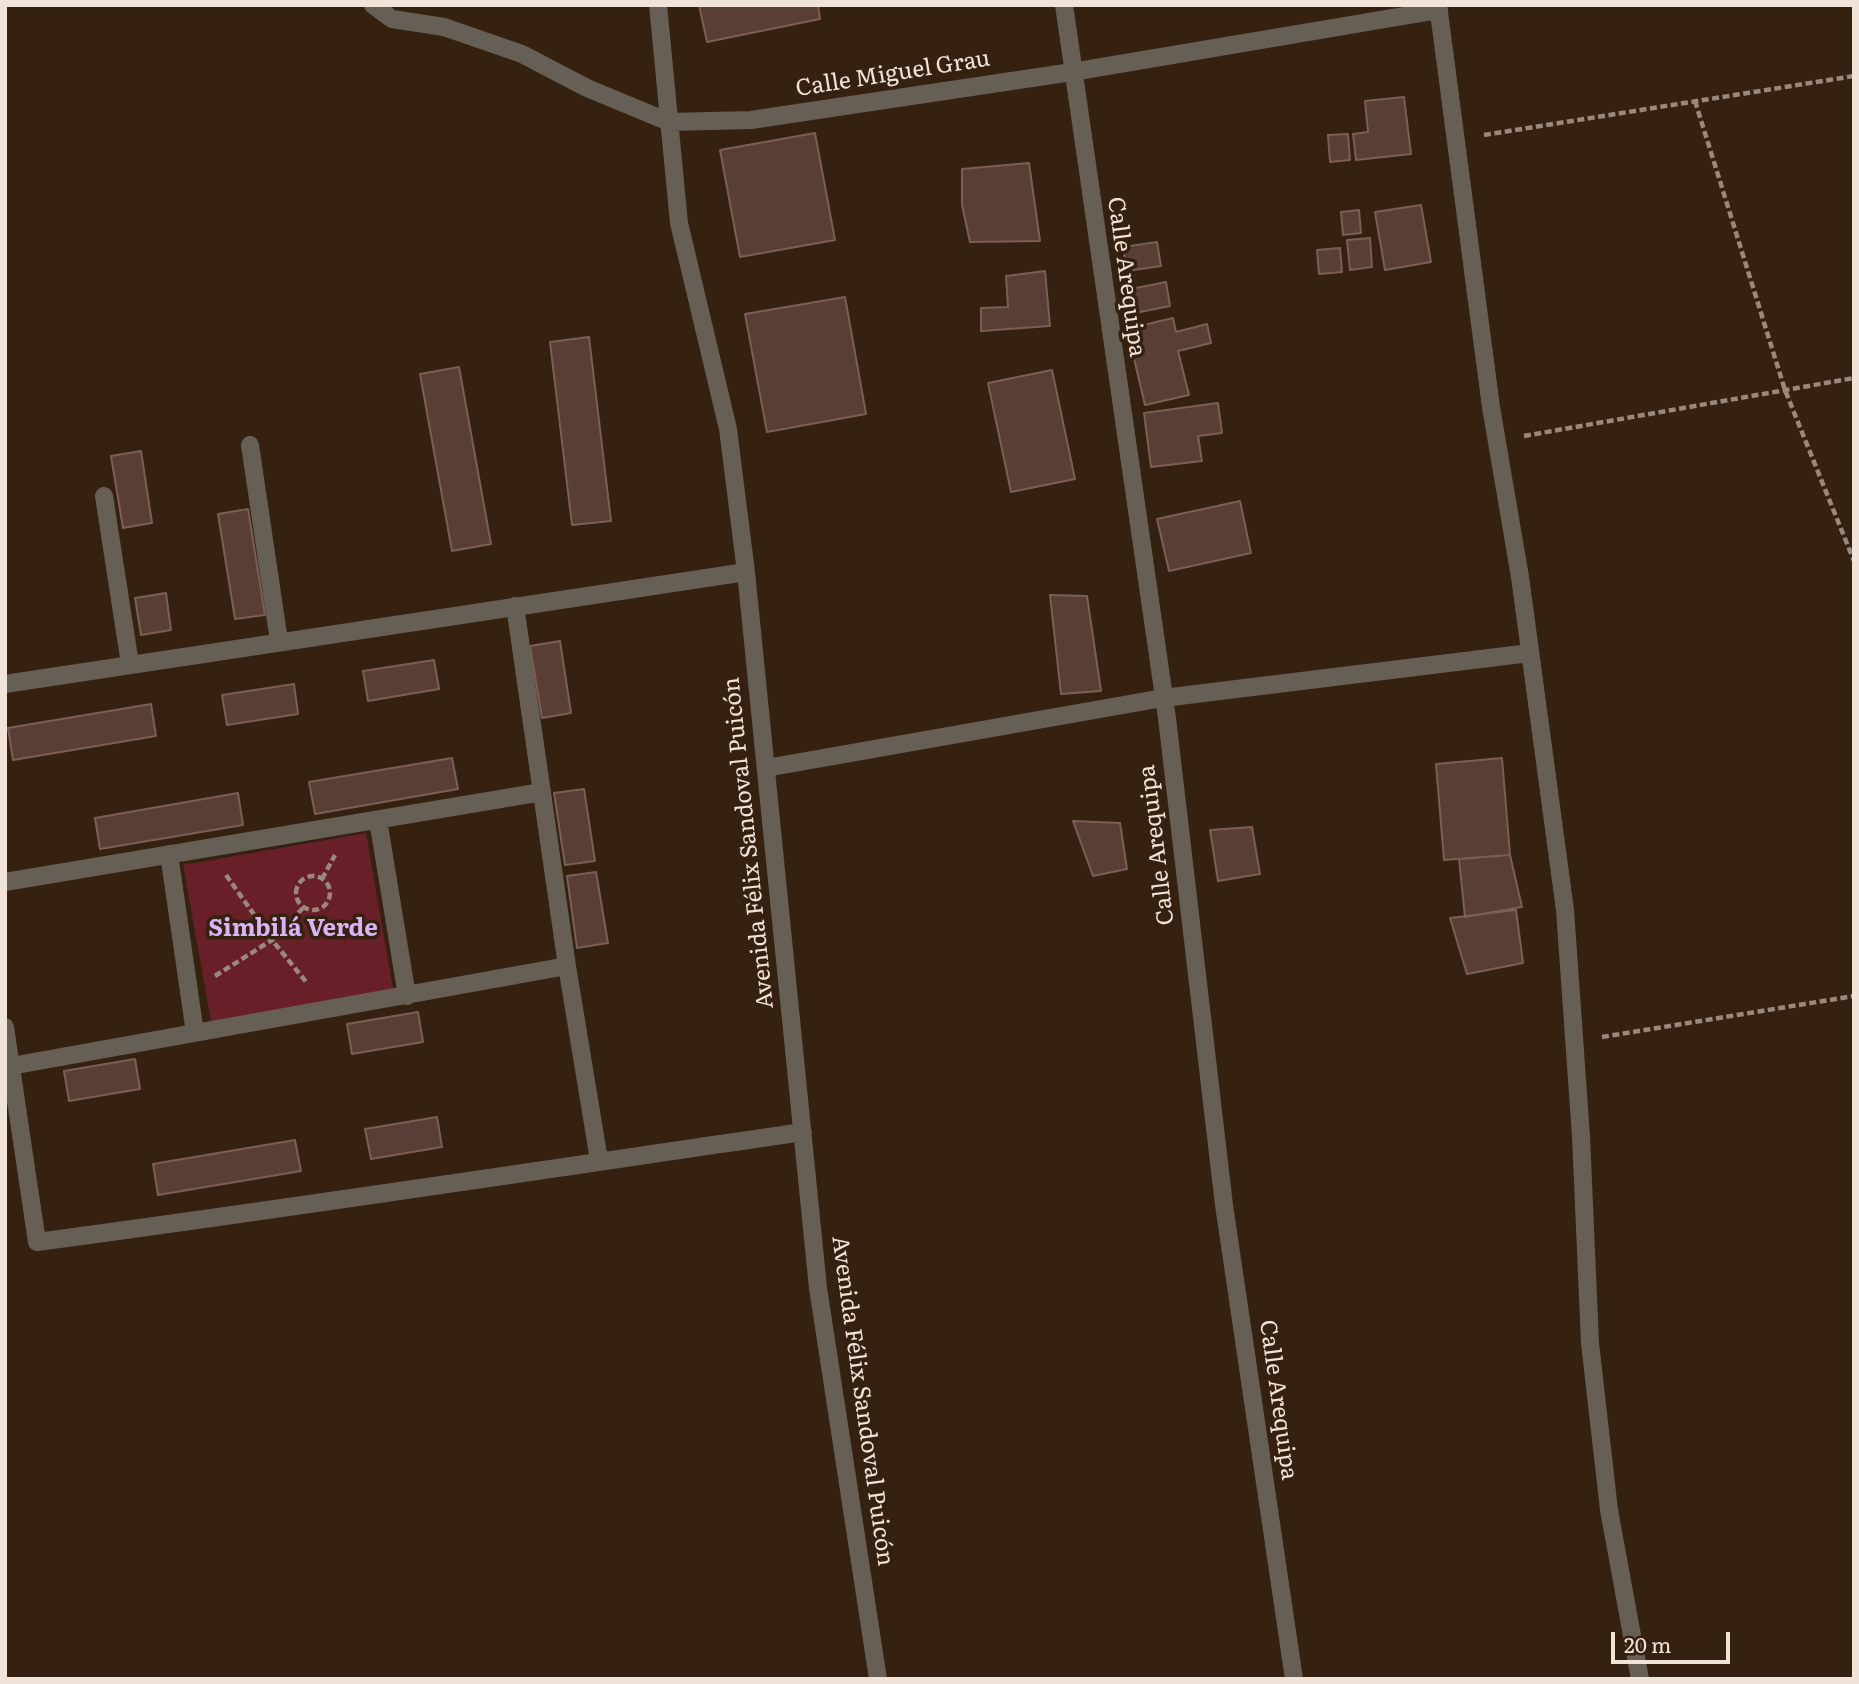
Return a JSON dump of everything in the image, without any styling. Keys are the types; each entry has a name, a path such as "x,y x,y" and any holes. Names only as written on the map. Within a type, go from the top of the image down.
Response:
{"street":[{"name":"Calle Miguel Grau","path":"373,5 392,19 444,27 522,54 587,88 670,122 751,120 1072,72 1439,7"},
{"name":"Avenida Félix Sandoval Puicón","path":"658,5 679,223 728,429 746,572 818,1289 878,1679"},
{"name":"Calle Arequipa","path":"1064,5 1163,698 1224,1205 1294,1679"},
{"path":"1439,7 1462,195 1565,910 1590,1343 1609,1510 1640,1679"},
{"path":"250,445 279,641"},
{"path":"104,496 130,664"},
{"path":"5,684 746,572"},
{"path":"515,606 567,966 599,1160"},
{"path":"766,768 1163,698 1530,653"},
{"path":"5,882 542,792"},
{"path":"378,820 407,996"},
{"path":"169,854 195,1033"},
{"path":"11,1066 567,966"},
{"path":"5,1027 37,1242 318,1205 599,1160 803,1132"}],"path":[{"path":"1455,140 1854,76"},
{"path":"1695,102 1785,390 1854,561"},
{"path":"1497,440 1854,378"},
{"path":"211,847 228,879 272,940 330,1004 354,1005"},
{"path":"309,877 324,880 330,895 324,906 314,910 303,908 296,892 300,882 309,877"},
{"path":"188,988 230,968 272,940 303,908"},
{"path":"1574,1042 1854,996"}],"shaded area":[{"path":"366,833 395,1000 213,1032 183,865"}],"building":[{"path":"699,5 818,5 820,19 707,42"},
{"path":"1404,97 1411,154 1356,160 1353,134 1368,132 1365,101"},
{"path":"815,133 835,240 740,257 720,150"},
{"path":"1348,134 1350,160 1330,162 1328,135"},
{"path":"1029,163 1040,241 970,242 962,205 962,169"},
{"path":"1421,205 1431,262 1385,270 1375,212"},
{"path":"1359,210 1361,233 1343,235 1341,212"},
{"path":"1370,238 1372,267 1350,270 1347,240"},
{"path":"1157,242 1161,266 1127,271 1123,247"},
{"path":"1340,248 1342,272 1319,274 1317,250"},
{"path":"1045,271 1050,326 981,331 981,308 1008,307 1006,276"},
{"path":"1166,282 1170,306 1130,314 1126,290"},
{"path":"845,297 866,414 767,432 745,314"},
{"path":"1173,318 1176,332 1207,324 1211,343 1178,351 1189,395 1145,405 1127,329"},
{"path":"589,337 611,521 572,525 550,342"},
{"path":"459,367 491,544 452,551 420,374"},
{"path":"1052,370 1075,479 1011,492 988,383"},
{"path":"1218,403 1222,433 1198,436 1202,461 1151,467 1144,413"},
{"path":"141,451 152,523 123,528 111,456"},
{"path":"1240,501 1251,553 1169,571 1157,519"},
{"path":"248,509 265,615 235,619 218,514"},
{"path":"166,593 171,630 141,635 135,598"},
{"path":"1050,595 1087,596 1101,691 1061,694"},
{"path":"560,641 571,713 542,718 530,646"},
{"path":"434,660 439,689 368,701 363,671"},
{"path":"294,684 298,714 227,725 222,695"},
{"path":"151,704 156,736 13,760 8,728"},
{"path":"452,758 458,789 315,814 309,782"},
{"path":"1502,758 1510,855 1444,860 1436,764"},
{"path":"584,789 595,861 565,865 554,793"},
{"path":"238,793 243,825 100,849 95,818"},
{"path":"1073,821 1120,823 1127,869 1093,876"},
{"path":"1252,827 1260,874 1218,881 1210,830"},
{"path":"1510,855 1522,907 1465,917 1459,859"},
{"path":"596,872 608,943 577,948 567,876"},
{"path":"1516,910 1523,963 1467,974 1450,918"},
{"path":"418,1012 423,1042 352,1054 347,1024"},
{"path":"135,1059 140,1089 69,1101 64,1071"},
{"path":"437,1117 442,1147 371,1159 365,1129"},
{"path":"295,1140 301,1171 158,1195 153,1164"}],"district":[{"name":"Simbilá Verde","path":"293,929"}]}
